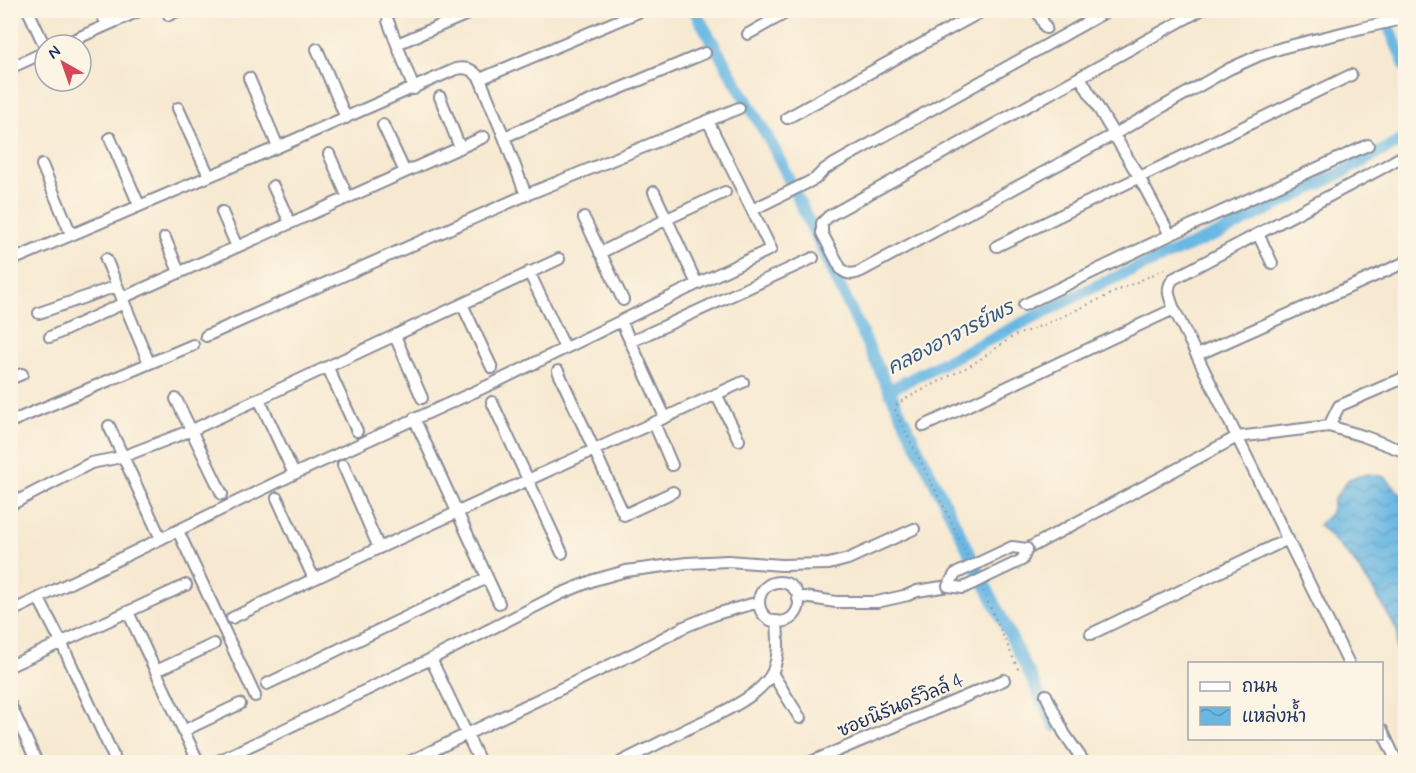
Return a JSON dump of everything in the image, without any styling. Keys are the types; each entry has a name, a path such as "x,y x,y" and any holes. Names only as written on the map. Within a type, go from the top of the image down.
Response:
{"street":[{"path":"28,10 39,33"},
{"path":"100,10 107,26"},
{"path":"90,33 141,10"},
{"path":"167,10 169,15 180,10"},
{"path":"397,44 477,10"},
{"path":"480,79 643,10"},
{"path":"748,34 791,10"},
{"path":"787,118 984,10"},
{"path":"1038,10 1046,28"},
{"path":"752,210 814,179 825,169 1110,10"},
{"path":"1201,10 825,219 822,223 822,233 841,269 850,274 861,271 1113,135 1229,69 1260,55 1406,18"},
{"path":"388,21 414,89"},
{"path":"316,49 346,118"},
{"path":"504,137 705,53"},
{"path":"10,68 33,57"},
{"path":"10,261 456,69 471,69 480,79 526,195"},
{"path":"997,246 1351,75"},
{"path":"1080,77 1170,235"},
{"path":"249,78 278,147"},
{"path":"440,97 459,148"},
{"path":"178,108 209,176"},
{"path":"206,336 526,195 739,108"},
{"path":"10,612 294,474 496,382 771,249 708,121"},
{"path":"383,125 405,172"},
{"path":"50,337 179,272 484,137"},
{"path":"110,138 139,205"},
{"path":"1024,306 1170,235 1368,145"},
{"path":"329,154 348,198"},
{"path":"1349,662 1174,309 1168,290 1173,279 1406,154"},
{"path":"42,165 71,234"},
{"path":"273,186 290,223"},
{"path":"654,192 697,284"},
{"path":"600,253 725,192"},
{"path":"222,212 237,247"},
{"path":"584,218 623,300"},
{"path":"1258,234 1272,263"},
{"path":"165,238 179,272"},
{"path":"630,342 813,258"},
{"path":"106,259 149,363"},
{"path":"10,505 91,464 122,457 192,430 560,259"},
{"path":"1197,355 1406,262"},
{"path":"529,272 565,348"},
{"path":"39,313 117,286"},
{"path":"462,304 492,368"},
{"path":"924,426 1174,309"},
{"path":"621,321 665,417"},
{"path":"395,336 422,398"},
{"path":"10,422 193,345"},
{"path":"328,368 357,431"},
{"path":"558,371 624,515 673,492"},
{"path":"10,379 22,374"},
{"path":"1329,426 1339,406 1406,377"},
{"path":"232,618 743,382"},
{"path":"716,394 739,440"},
{"path":"176,399 222,494"},
{"path":"259,399 294,474"},
{"path":"492,402 562,553"},
{"path":"414,418 499,603"},
{"path":"654,423 672,465"},
{"path":"109,426 161,539"},
{"path":"948,586 956,574 1012,547 1027,549 1237,437 1329,426 1406,452"},
{"path":"343,465 380,548"},
{"path":"277,498 314,579"},
{"path":"216,762 560,594 594,580 626,571 687,563 728,561 820,565 840,562 914,529"},
{"path":"178,531 255,696"},
{"path":"1091,634 1288,539"},
{"path":"798,599 804,597 844,602 877,602 917,591 948,586 963,588 1022,560 1027,549"},
{"path":"777,582 781,565"},
{"path":"267,684 487,578"},
{"path":"777,582 789,584 797,593 798,599 793,615 783,621 766,617 759,602 766,586 777,582"},
{"path":"10,666 186,585"},
{"path":"39,599 115,762"},
{"path":"409,762 684,627 716,614 759,602"},
{"path":"128,612 196,757"},
{"path":"621,762 744,700 764,684 772,673 779,652 777,621"},
{"path":"156,671 214,644"},
{"path":"431,659 480,762"},
{"path":"772,673 800,718"},
{"name":"ซอยนิรันดร์วิลล์ 4","path":"811,762 1004,680"},
{"path":"1046,695 1064,733 1084,762"},
{"path":"10,704 35,758"},
{"path":"183,731 240,704"},
{"path":"1383,732 1402,762"}],"path":[{"path":"968,559 895,411 898,404 973,364 1014,336 1046,324 1169,267"},
{"path":"983,591 1018,669"}],"water":[{"path":"1368,474 1385,477 1405,499 1405,687 1398,683 1400,667 1396,647 1398,632 1352,559 1319,525 1331,513 1334,499 1349,479"}],"waterway":[{"path":"694,10 774,148 889,390"},
{"name":"คลองอาจารย์พร","path":"1382,10 1406,68"},
{"name":"คลองอาจารย์พร","path":"1055,726 889,390 1100,284 1220,233 1330,179 1406,138"}]}
